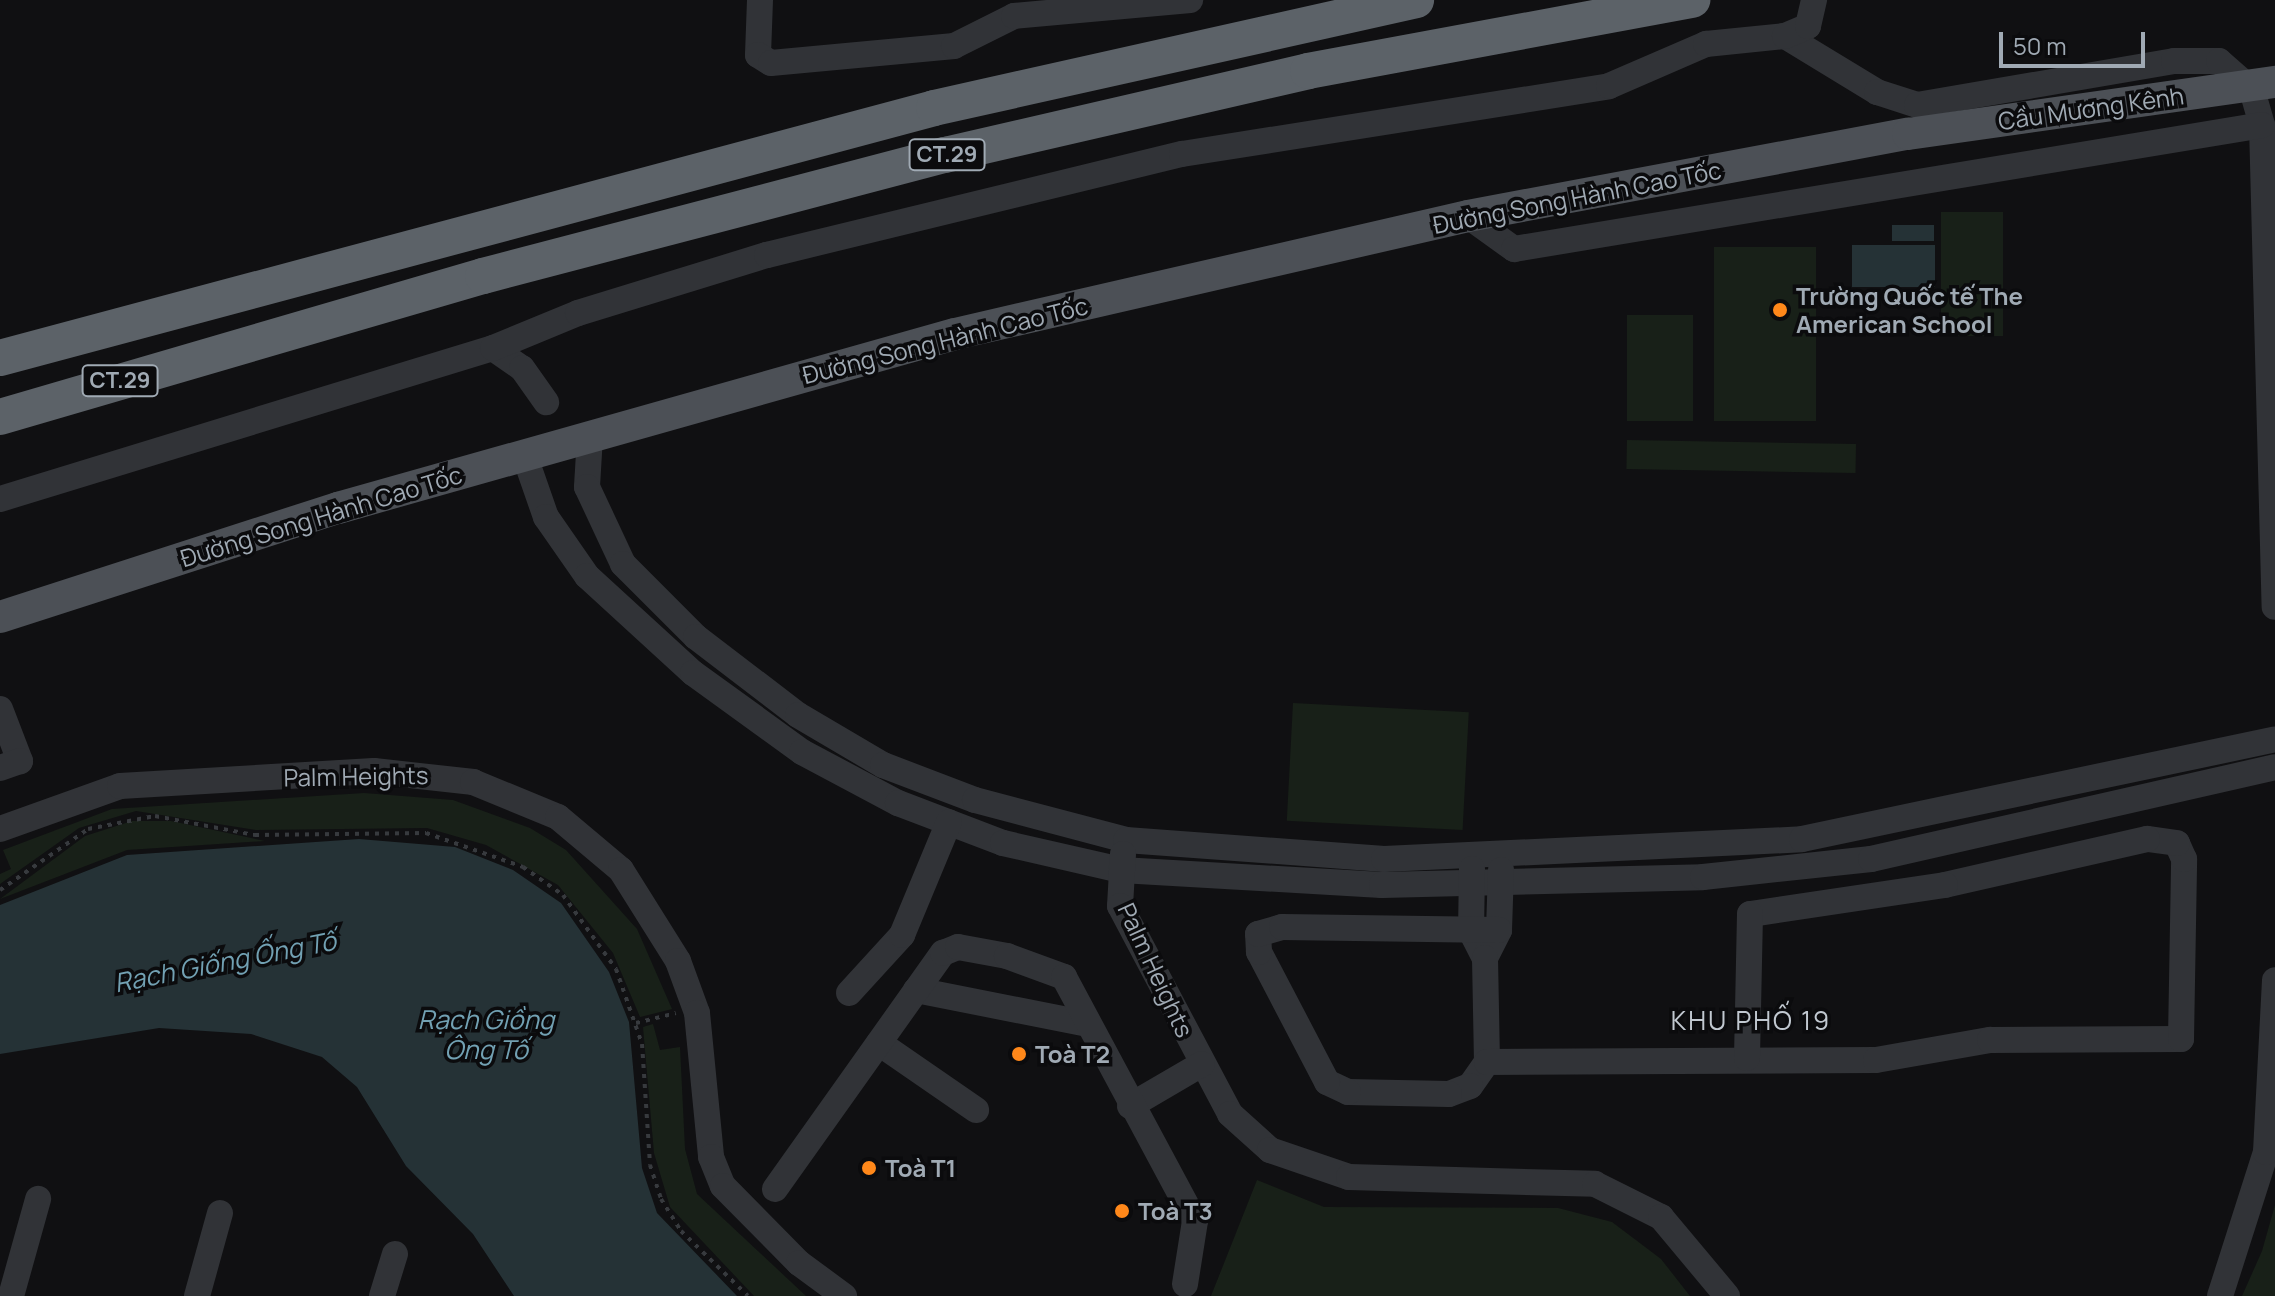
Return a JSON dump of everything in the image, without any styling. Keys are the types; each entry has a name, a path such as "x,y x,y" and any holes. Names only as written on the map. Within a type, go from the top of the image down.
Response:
{"highway":[{"name":"CT.29","path":"0,358 934,108 1416,0"},
{"name":"CT.29","path":"0,417 498,272 945,155 1308,71 1678,2"}],"main road":[{"name":"Cầu Mương Kênh","path":"1908,134 2275,82"},
{"name":"Đường Song Hành Cao Tốc","path":"0,617 524,454 955,334 1468,216 1908,134"}],"street":[{"path":"760,0 758,55 771,63 954,46 1014,16 1190,0"},
{"path":"0,499 493,348 578,313 767,255 1011,192 1182,154 1609,86 1706,44 1785,36 1808,26 1814,0"},
{"path":"1785,36 1877,92 1917,105 2108,67 2219,61 2252,90 2262,125 2275,607"},
{"path":"1468,216 1514,249 2262,125"},
{"path":"493,348 522,368 546,402"},
{"path":"590,436 587,487 623,564 696,637 798,715 883,765 961,795 1126,840 1384,859 1501,857 1802,839 2275,739"},
{"name":"Palm Heights","path":"524,454 562,546 623,612 802,752 949,822 1003,843 1121,870 1120,906 1230,1114 1285,1158 1349,1177 1595,1184 1661,1217 1727,1296"},
{"path":"0,709 20,761 0,768"},
{"path":"1126,840 1121,870 1471,885 1703,877 1871,859 2275,767"},
{"name":"Palm Heights","path":"0,829 130,784 374,771 473,782 558,817 621,870 678,961 697,1013 711,1157 723,1186 799,1263 844,1296"},
{"path":"849,993 902,935 949,822"},
{"path":"1487,1062 1747,1058 1876,1060 1990,1040 2181,1039 2184,859 2177,843 2147,839 1945,885 1750,914 1747,1058"},
{"path":"1485,958 1499,930 1501,857"},
{"path":"1473,858 1471,931 1485,958 1487,1062 1470,1086 1449,1094 1348,1092 1327,1082 1259,952 1258,934 1282,927 1471,931 1499,930"},
{"path":"775,1189 916,990 950,948 1007,956 1064,977 1130,1106 1195,1221 1185,1284"},
{"path":"2220,1296 2266,1152 2275,980"},
{"path":"916,990 1087,1024"},
{"path":"879,1043 976,1110"},
{"path":"1130,1106 1202,1064"},
{"path":"11,1296 38,1199"},
{"path":"197,1296 220,1213"},
{"path":"382,1296 395,1254"}],"path":[{"path":"0,890 71,838 135,817 263,835 373,830 442,836 507,859 563,895 607,953 636,1023 650,1165 661,1199 681,1231 748,1296"},
{"path":"636,1023 676,1013"}],"shaded area":[{"path":"1941,212 2003,212 2003,336 1941,336"},
{"path":"1714,247 1816,247 1816,421 1714,421"},
{"path":"1627,315 1693,315 1693,421 1627,421"},
{"path":"1627,440 1856,444 1855,473 1626,469"},
{"path":"1293,703 1469,712 1463,830 1287,821"},
{"path":"364,793 453,800 530,828 566,850 637,929 672,1009 640,1017 613,953 558,885 486,845 427,828 256,830 136,811 79,828 0,884 0,874 11,869 3,850 112,809"},
{"path":"132,821 171,821 265,841 127,850 0,899 85,836"},
{"path":"653,1024 660,1050 680,1047 685,1149 697,1194 806,1296 754,1296 670,1207 654,1153 643,1027"},
{"path":"1257,1180 1324,1207 1558,1208 1612,1222 1661,1259 1690,1296 1211,1296"},
{"path":"2275,1205 2275,1296 2242,1296 2262,1251"}],"water":[{"path":"1892,225 1934,225 1934,241 1892,241"},
{"path":"1852,245 1935,245 1935,287 1852,287"},
{"name":"Rạch Giồng Ông Tố","path":"359,839 455,847 513,870 561,903 609,972 629,1022 642,1168 657,1213 737,1296 514,1296 473,1234 406,1166 357,1087 322,1057 251,1034 159,1028 0,1054 0,905 127,855"}],"place":[{"name":"Trường Quốc tế The American School","path":"1780,310"},
{"name":"Toà T2","path":"1019,1054"},
{"name":"Toà T1","path":"869,1168"},
{"name":"Toà T3","path":"1122,1211"}],"district":[{"name":"KHU PHỐ 19","path":"1751,1021"}],"water label":[{"name":"Rạch Giống Ống Tố","path":"225,962"}]}
